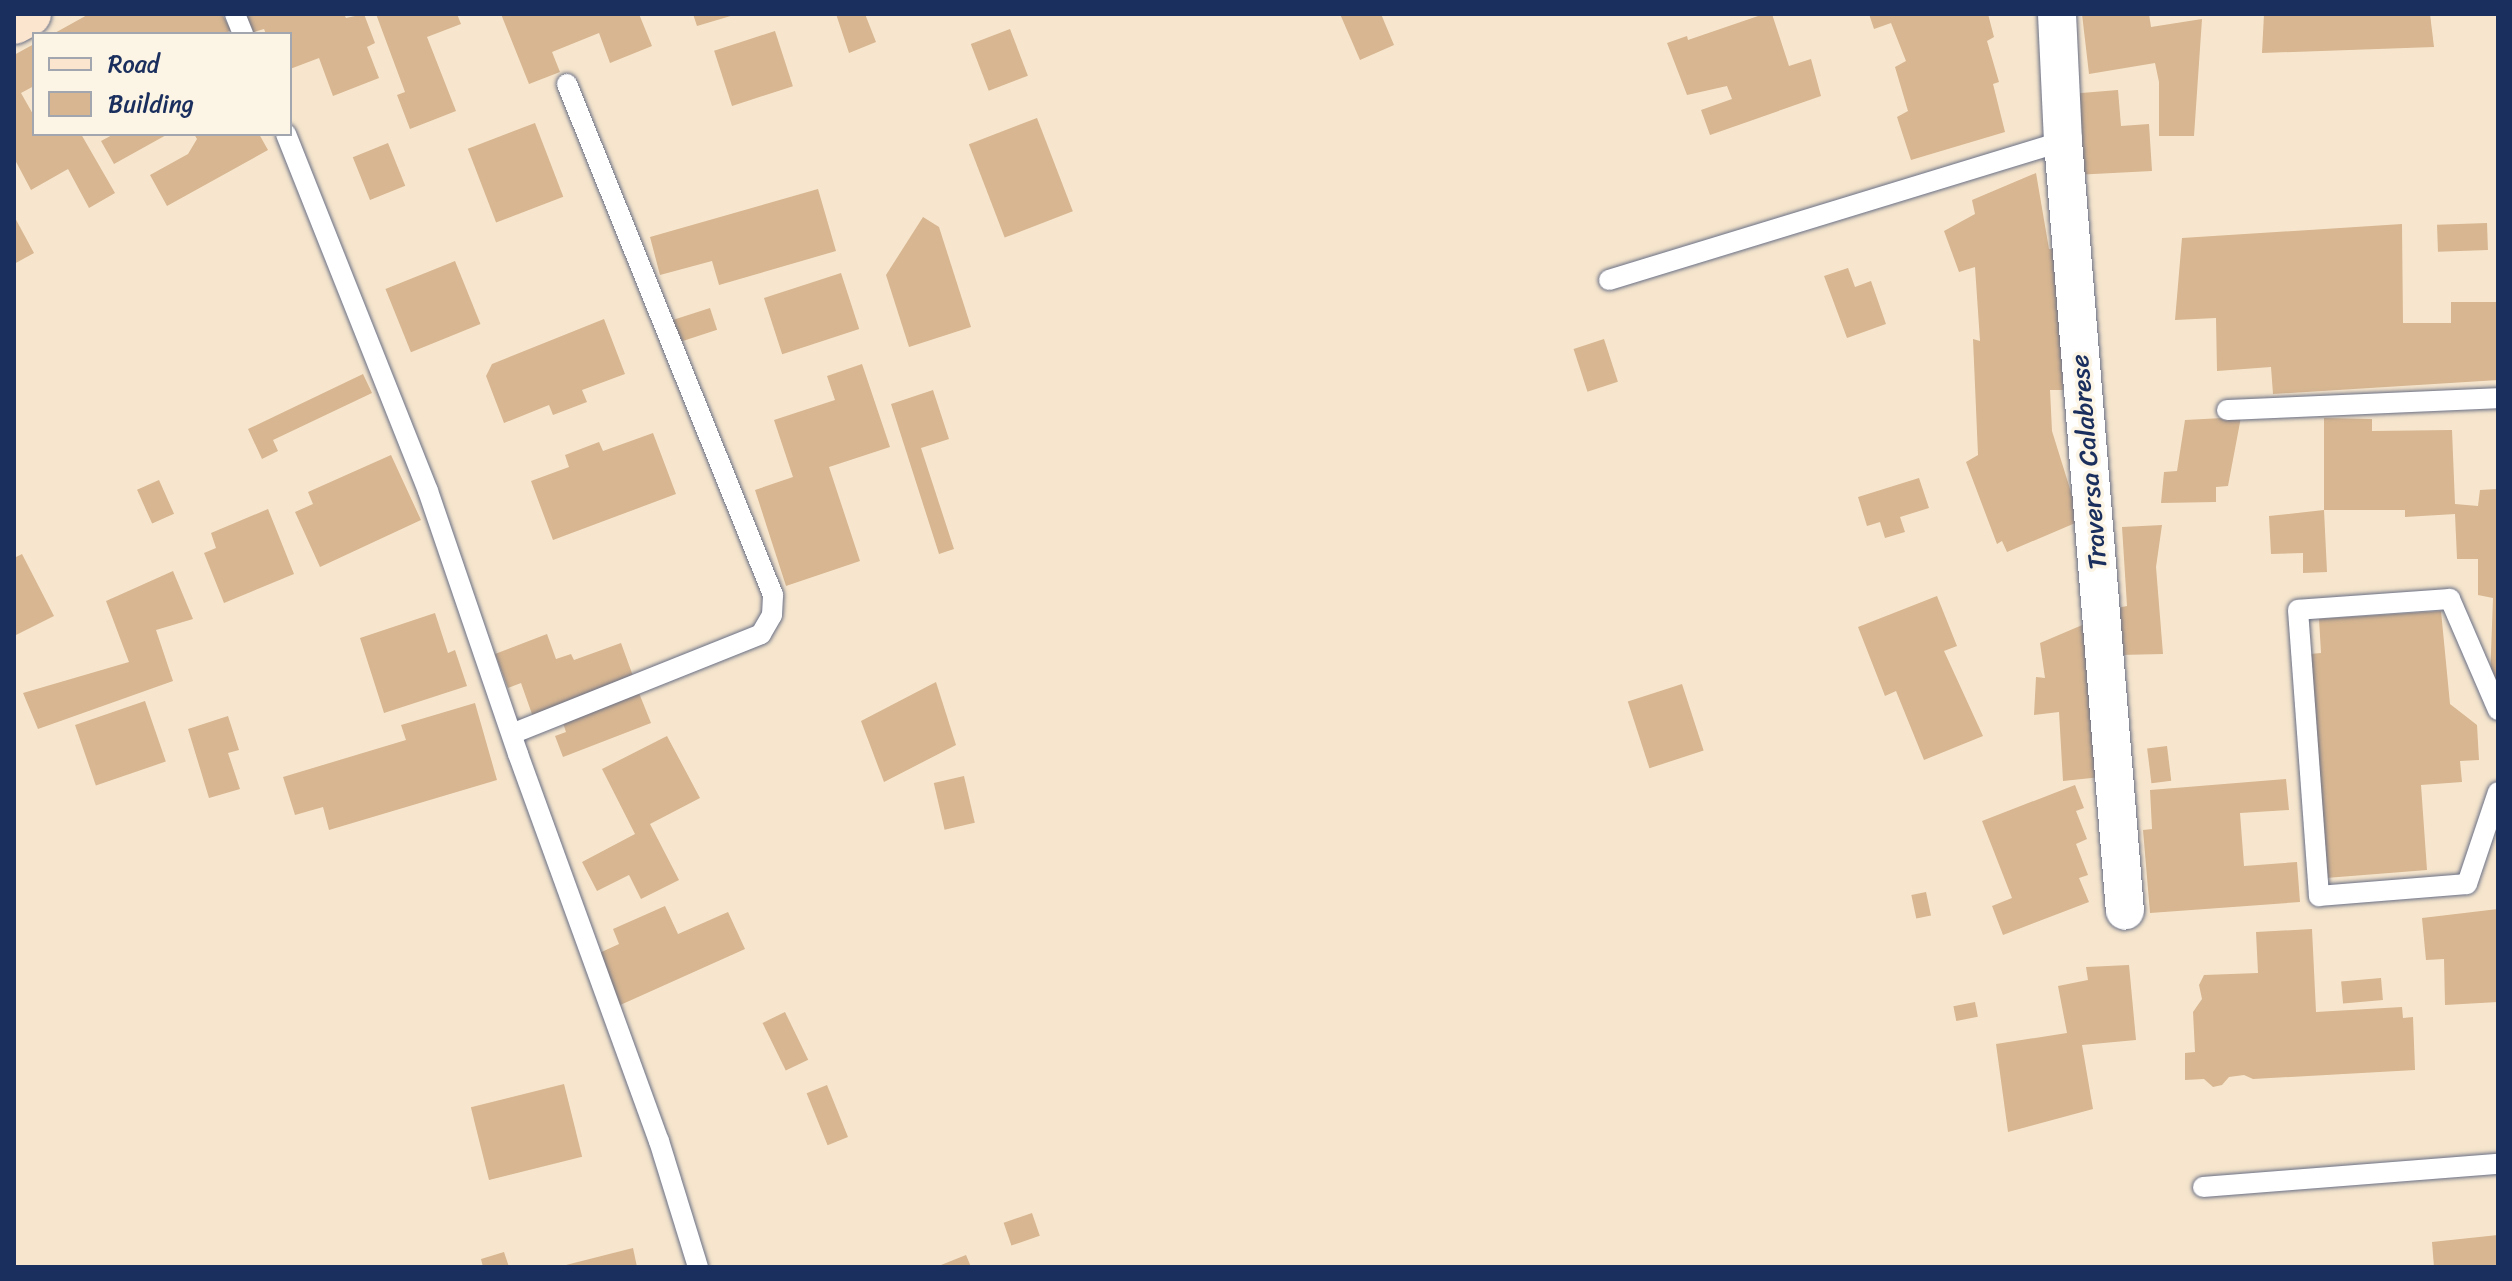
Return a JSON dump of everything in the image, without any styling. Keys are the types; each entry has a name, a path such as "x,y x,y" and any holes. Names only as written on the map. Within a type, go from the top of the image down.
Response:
{"street":[{"path":"14,22 29,14"},
{"name":"Traversa Calabrese","path":"2057,14 2063,141 2125,911"}],"lane":[{"path":"514,733 761,634 772,615 773,595 567,84"},
{"path":"287,136 428,491 659,1141 698,1267"},
{"path":"1609,280 2063,141"},
{"path":"2227,410 2498,398"},
{"path":"2498,710 2450,599 2298,610 2319,896 2467,884 2498,792"},
{"path":"2203,1187 2498,1164"}],"building":[{"path":"89,14 222,14 231,30 228,32 57,32"},
{"path":"244,14 344,14 346,18 364,14 375,43 367,47 379,78 333,96 319,58 292,68 292,32 265,32 264,29 251,32"},
{"path":"376,14 457,14 461,24 427,37 456,111 410,129 397,95 405,92"},
{"path":"501,14 639,14 652,46 610,63 599,33 552,52 560,72 529,84"},
{"path":"693,14 734,14 734,15 697,26"},
{"path":"836,14 865,14 876,42 849,53"},
{"path":"1340,14 1381,14 1394,45 1360,60"},
{"path":"1772,14 1789,66 1811,59 1821,96 1710,135 1701,110 1732,99 1727,86 1687,95 1667,43 1687,36 1688,40"},
{"path":"1869,14 1988,14 1994,37 1987,41 1999,82 1993,84 2005,132 1911,160 1897,117 1908,111 1895,67 1906,61 1891,23 1874,29"},
{"path":"2082,14 2149,14 2151,27 2202,19 2194,136 2159,136 2159,82 2155,63 2089,74"},
{"path":"2264,14 2430,14 2434,47 2262,53"},
{"path":"1010,29 1028,76 989,91 971,44"},
{"path":"775,31 793,86 732,106 714,51"},
{"path":"32,45 32,87 21,93 32,112 32,136 82,136 115,193 89,208 68,169 31,190 14,158 14,55"},
{"path":"2118,90 2121,126 2149,124 2152,171 2074,175 2069,94"},
{"path":"1037,118 1073,211 1005,238 969,144"},
{"path":"535,123 563,197 496,223 468,149"},
{"path":"110,136 164,136 114,164 101,141"},
{"path":"195,136 260,136 268,150 167,206 150,175 188,154 197,139"},
{"path":"388,143 405,186 370,200 353,157"},
{"path":"2036,173 2049,249 2060,249 2063,390 2050,390 2052,431 2080,521 2007,552 2002,541 1997,544 1966,462 1978,455 1973,339 1980,341 1975,267 1959,272 1944,231 1975,214 1972,200"},
{"path":"818,189 836,251 719,285 712,261 660,275 650,237"},
{"path":"14,216 34,253 14,264"},
{"path":"923,217 939,227 971,327 909,347 886,275"},
{"path":"2487,223 2488,250 2438,252 2437,225"},
{"path":"2402,224 2403,323 2451,323 2451,302 2498,302 2498,380 2273,394 2271,367 2217,371 2216,318 2175,320 2182,238"},
{"path":"455,261 480,324 411,352 385,289"},
{"path":"1848,268 1855,287 1871,281 1886,324 1847,338 1824,276"},
{"path":"841,273 859,329 782,354 764,298"},
{"path":"710,308 717,330 679,342 672,320"},
{"path":"604,319 625,374 582,390 587,402 553,415 549,405 504,423 486,376 492,364"},
{"path":"1604,339 1618,382 1587,392 1574,349"},
{"path":"862,364 890,447 829,467 860,561 786,586 755,490 793,477 774,420 835,400 827,376"},
{"path":"363,374 372,393 273,440 278,451 262,459 248,429"},
{"path":"933,390 949,439 921,448 954,549 939,554 891,404"},
{"path":"2241,417 2228,486 2216,487 2216,502 2161,503 2164,472 2177,471 2185,420"},
{"path":"2324,418 2372,419 2372,431 2452,430 2455,504 2478,506 2480,490 2498,489 2498,695 2490,680 2493,598 2478,595 2478,559 2457,559 2455,514 2405,517 2405,510 2324,510"},
{"path":"653,433 676,494 553,540 531,481 569,467 565,455 599,442 603,451"},
{"path":"391,455 421,520 320,567 295,512 313,504 308,492"},
{"path":"1919,478 1929,508 1900,517 1905,532 1885,538 1880,522 1867,526 1858,497"},
{"path":"159,480 174,514 152,524 137,490"},
{"path":"268,509 294,574 224,603 204,553 216,548 211,533"},
{"path":"2324,510 2327,572 2303,573 2303,553 2271,554 2269,516"},
{"path":"2162,525 2156,567 2163,654 2120,655 2117,608 2127,606 2122,527"},
{"path":"22,554 54,616 14,636 14,558"},
{"path":"173,571 193,619 156,630 173,681 38,729 23,693 129,662 106,601"},
{"path":"1937,596 1957,646 1944,651 1983,736 1924,760 1896,691 1885,696 1858,627"},
{"path":"2441,611 2450,704 2477,725 2479,760 2460,761 2462,782 2421,785 2427,870 2326,878 2310,654 2321,653 2319,619"},
{"path":"435,613 448,653 455,650 467,686 384,713 360,638"},
{"path":"2087,623 2101,777 2063,781 2059,712 2034,715 2036,677 2045,678 2040,643"},
{"path":"547,634 556,659 571,654 574,660 621,643 633,676 533,717 521,683 508,688 495,654"},
{"path":"936,682 956,745 884,782 861,721"},
{"path":"1682,684 1704,751 1649,768 1628,702"},
{"path":"639,693 651,723 563,757 555,736 566,732 563,723"},
{"path":"145,701 166,762 96,786 75,725"},
{"path":"475,703 497,780 329,830 323,807 295,815 283,777 406,740 401,725"},
{"path":"228,716 239,750 228,753 240,789 209,798 188,729"},
{"path":"667,736 700,798 650,824 679,880 641,899 629,875 597,891 582,862 635,834 602,769"},
{"path":"2167,746 2171,781 2151,783 2147,748"},
{"path":"964,776 975,823 945,830 934,783"},
{"path":"2286,779 2289,810 2240,813 2244,866 2297,862 2300,902 2150,913 2143,830 2152,829 2150,790"},
{"path":"2075,785 2084,808 2076,811 2087,839 2076,844 2088,875 2079,878 2089,902 2003,935 1992,906 2012,898 1982,821"},
{"path":"1926,892 1931,915 1916,919 1911,895"},
{"path":"665,906 678,934 728,912 745,949 618,1006 595,955 619,944 613,929"},
{"path":"2498,909 2498,1002 2445,1005 2444,959 2426,960 2422,918"},
{"path":"2312,929 2316,1012 2402,1007 2403,1018 2413,1017 2415,1070 2253,1079 2244,1075 2229,1077 2222,1085 2213,1087 2204,1079 2185,1080 2185,1053 2195,1052 2193,1012 2202,999 2199,985 2204,975 2258,973 2256,932"},
{"path":"2129,965 2136,1040 2082,1045 2093,1109 2008,1132 1996,1044 2067,1033 2058,986 2088,980 2086,967"},
{"path":"2381,978 2383,1000 2343,1003 2341,981"},
{"path":"1975,1002 1978,1017 1956,1021 1953,1006"},
{"path":"785,1012 808,1060 786,1071 763,1023"},
{"path":"564,1084 582,1157 489,1180 471,1107"},
{"path":"827,1085 848,1137 828,1145 807,1093"},
{"path":"1032,1213 1040,1236 1011,1245 1004,1223"},
{"path":"2498,1235 2498,1267 2434,1267 2432,1242"},
{"path":"633,1248 637,1267 562,1267 562,1266"},
{"path":"504,1252 509,1267 483,1267 481,1259"},
{"path":"966,1255 971,1267 936,1267"}]}
